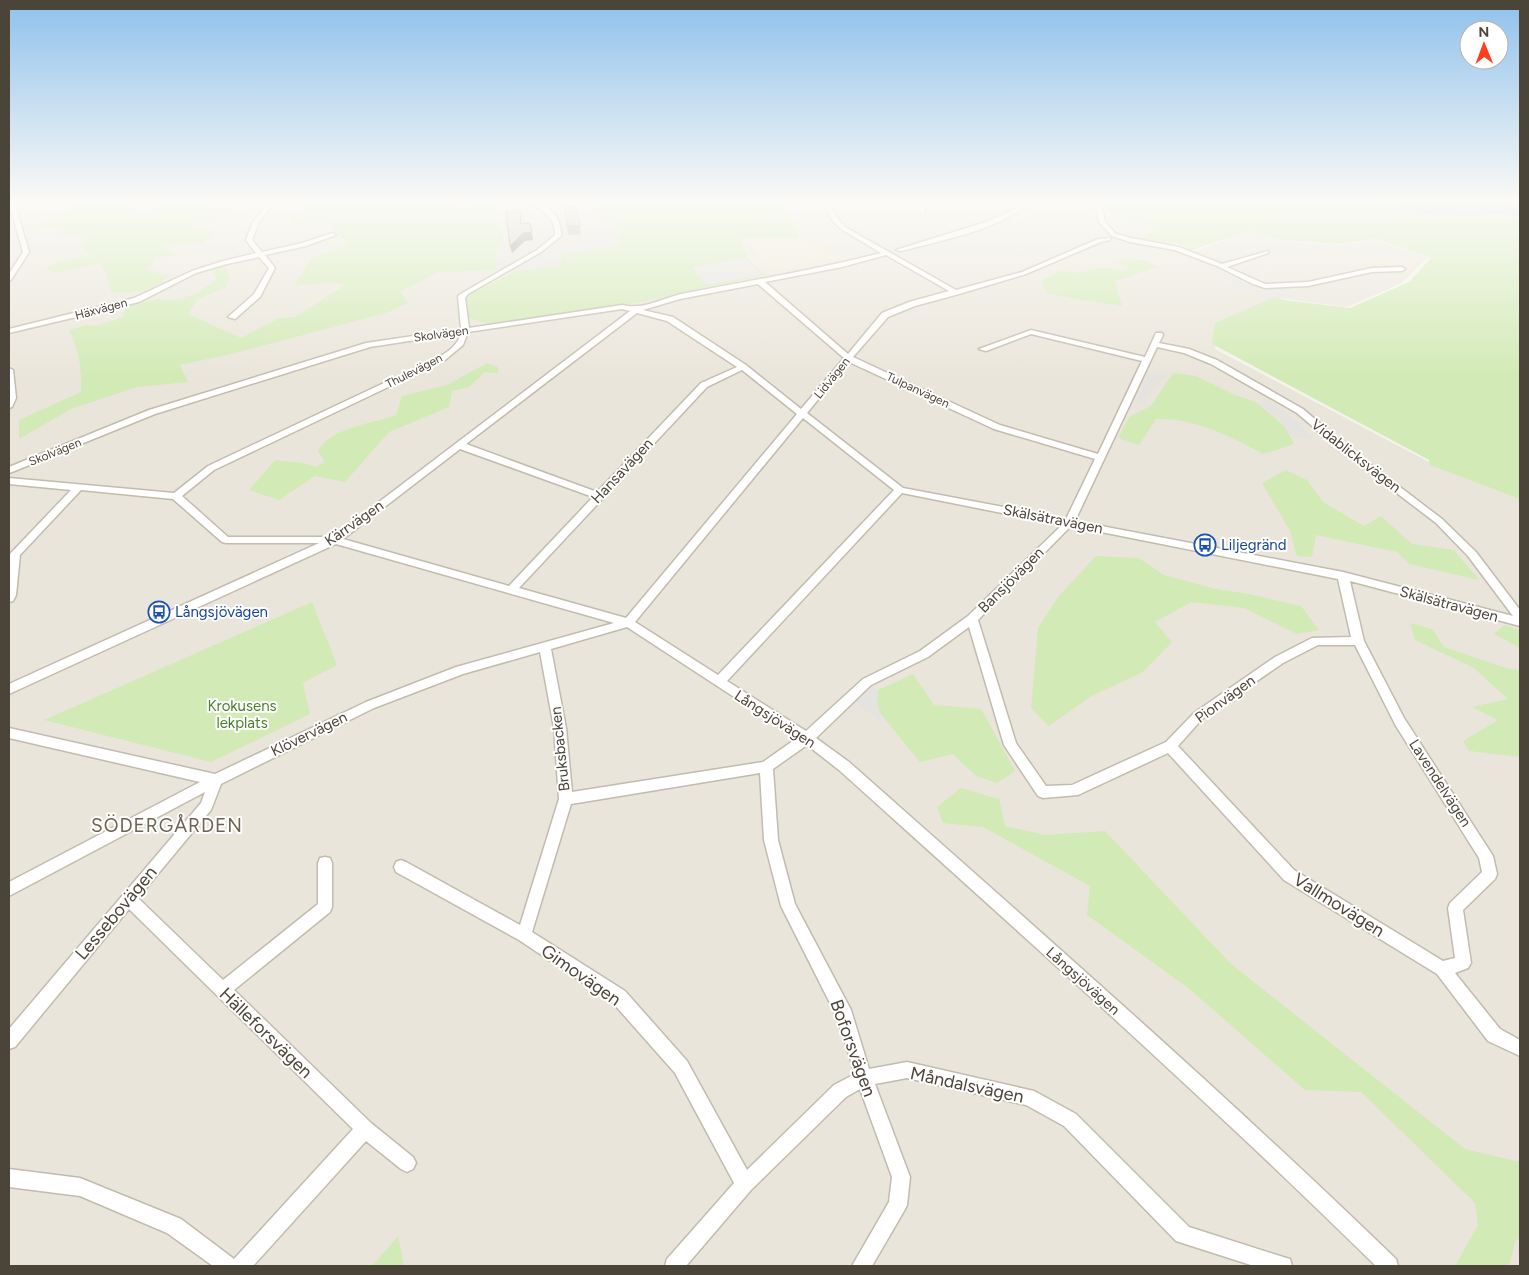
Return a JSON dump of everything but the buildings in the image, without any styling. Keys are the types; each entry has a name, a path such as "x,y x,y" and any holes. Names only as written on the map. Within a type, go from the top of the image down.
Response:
{"street":[{"path":"9,279 21,260"},
{"name":"Häxvägen","path":"9,331 136,300 194,272 232,260"},
{"path":"232,317 258,295 272,268 266,260"},
{"path":"465,331 460,298 522,260"},
{"name":"Skolvägen","path":"9,470 152,412 370,344 622,307 636,310 678,297 859,260"},
{"path":"900,260 957,293"},
{"name":"Lidvägen","path":"628,623 885,315 912,304 1024,273 1053,260"},
{"path":"1208,260 1255,283 1275,287 1308,284 1372,270 1402,270"},
{"path":"1222,266 1239,260"},
{"name":"Tulpanvägen","path":"759,281 848,358 997,426 1099,457"},
{"name":"Skälsätravägen","path":"636,310 670,319 743,367 803,412 900,490 1343,576 1520,622"},
{"name":"Kärrvägen","path":"9,688 335,540 636,310"},
{"name":"Thulevägen","path":"176,496 211,468 422,369 453,351 464,339 465,331"},
{"path":"983,349 1031,332 1147,360"},
{"name":"Bansjövägen","path":"766,767 807,738 867,682 924,654 972,618 1068,522 1157,340"},
{"name":"Vidablicksvägen","path":"1157,340 1214,362 1300,412 1342,447 1439,521 1472,554 1520,618"},
{"name":"Hansavägen","path":"510,590 704,385 743,367"},
{"path":"9,370 12,398 9,405"},
{"path":"459,445 598,496"},
{"path":"9,481 176,496"},
{"path":"9,598 11,595 15,554 78,488"},
{"path":"719,682 900,490"},
{"name":"Långsjövägen","path":"176,496 226,540 335,540 628,623 807,738 844,766 1131,1024 1336,1214 1389,1266"},
{"name":"Lavendelvägen","path":"1343,576 1358,641 1400,722 1486,856 1490,874 1455,908 1463,963 1442,970"},
{"name":"Pionvägen","path":"972,618 1010,745 1042,792 1073,791 1170,746 1198,716 1279,660 1316,641 1358,641"},
{"name":"Klövervägen","path":"9,889 216,780 370,705 460,670 628,623"},
{"name":"Bruksbacken","path":"524,936 566,799 560,728 545,646"},
{"path":"9,733 216,780"},
{"name":"Vallmovägen","path":"1170,746 1289,875 1442,970 1494,1035 1520,1048"},
{"path":"566,799 766,767"},
{"name":"Boforsvägen","path":"766,767 771,840 788,906 845,1016 864,1078 901,1176 898,1205 861,1266"},
{"name":"Lessebovägen","path":"9,1041 206,806 216,780"},
{"path":"222,990 325,907 324,863"},
{"name":"Gimovägen","path":"401,867 524,936 618,997 682,1068 745,1184"},
{"name":"Hälleforsvägen","path":"128,898 365,1129 407,1163"},
{"name":"Måndalsvägen","path":"674,1266 745,1184 840,1091 864,1078 906,1070 1028,1097 1070,1120 1183,1234 1283,1266"},
{"path":"241,1266 365,1129"},
{"path":"9,1178 80,1187 174,1226 228,1266"}],"shaded area":[{"path":"9,260 1424,260 1402,283 1347,307 1279,298 1219,327 1215,349 1429,462 1520,489 1520,1266 9,1266"},
{"path":"496,260 561,260 561,267 497,270"},
{"path":"731,260 748,260 761,275 706,285 692,267"},
{"path":"750,260 828,260 770,271 765,263 753,265"},
{"path":"1202,260 1261,291 1265,291 1263,289 1287,288 1295,296 1260,298 1244,288 1230,292 1221,287 1238,285 1195,263"},
{"path":"1149,372 1158,375 1165,373 1168,376 1163,378 1142,404 1136,400"},
{"path":"1270,400 1299,423 1312,438 1293,438 1279,419 1258,403"},
{"path":"873,687 878,690 877,701 882,723 855,702"}],"green space":[{"path":"153,260 146,270 169,275 164,281 151,288 112,293 107,274 101,263 56,273 45,269 59,262"},
{"path":"310,260 496,260 497,270 438,272 400,292 409,303 386,313 231,354 180,365 188,382 137,387 71,409 19,439 19,420 81,392 79,360 69,330 86,325 96,326 123,317 126,306 158,299 175,300 194,295 216,280 211,269 225,267 231,275 226,287 197,300 188,314 241,338 279,318 295,317 345,285 333,282 294,286"},
{"path":"561,260 750,260 766,275 641,302 488,324 466,317 466,300 472,293 519,270 561,267"},
{"path":"1143,260 1159,267 1115,281 1122,306 1047,293 1042,281 1060,270 1077,273 1103,267 1121,271 1129,268 1118,262"},
{"path":"1429,260 1520,260 1520,499 1430,465 1429,460 1212,344 1215,323 1275,297 1285,300 1350,308 1409,282"},
{"path":"487,363 498,367 498,373 485,372 469,387 452,391 449,407 389,432 345,482 315,476 279,500 249,490 275,460 303,463 316,467 325,462 318,451 332,437 353,427 396,415 402,396 447,385"},
{"path":"1173,373 1196,376 1235,395 1256,402 1285,427 1294,444 1263,454 1212,429 1170,419 1156,419 1139,445 1118,438 1129,417 1151,406"},
{"path":"1286,470 1307,480 1323,502 1364,526 1381,516 1412,544 1454,550 1479,580 1409,564 1397,552 1316,535 1312,557 1297,556 1290,531 1262,483"},
{"path":"1096,556 1139,558 1164,575 1216,589 1249,594 1301,606 1319,630 1297,634 1244,608 1191,602 1155,622 1172,642 1143,672 1090,697 1049,726 1031,708 1038,628 1058,597"},
{"name":"Krokusens lekplats","path":"312,602 337,665 303,683 310,714 211,762 44,720"},
{"path":"1410,623 1432,629 1444,647 1509,669 1520,670 1520,757 1469,751 1463,741 1498,720 1472,707 1508,699 1474,668 1415,640"},
{"path":"1504,625 1520,630 1520,648 1494,634"},
{"path":"913,674 934,705 981,709 1015,771 997,783 976,776 953,754 920,762 880,713 877,701 878,690"},
{"path":"961,788 999,799 1005,826 1045,835 1105,831 1231,964 1465,1149 1520,1162 1520,1240 1516,1239 1509,1266 1455,1266 1478,1225 1475,1203 1361,1092 1305,1090 1187,987 1087,915 1090,886 983,827 943,823 937,807"},
{"path":"398,1236 404,1266 372,1266"}],"place":[{"name":"Liljegränd","path":"1205,545"},
{"name":"Långsjövägen","path":"159,612"}],"district":[{"name":"SÖDERGÅRDEN","path":"167,825"}]}
